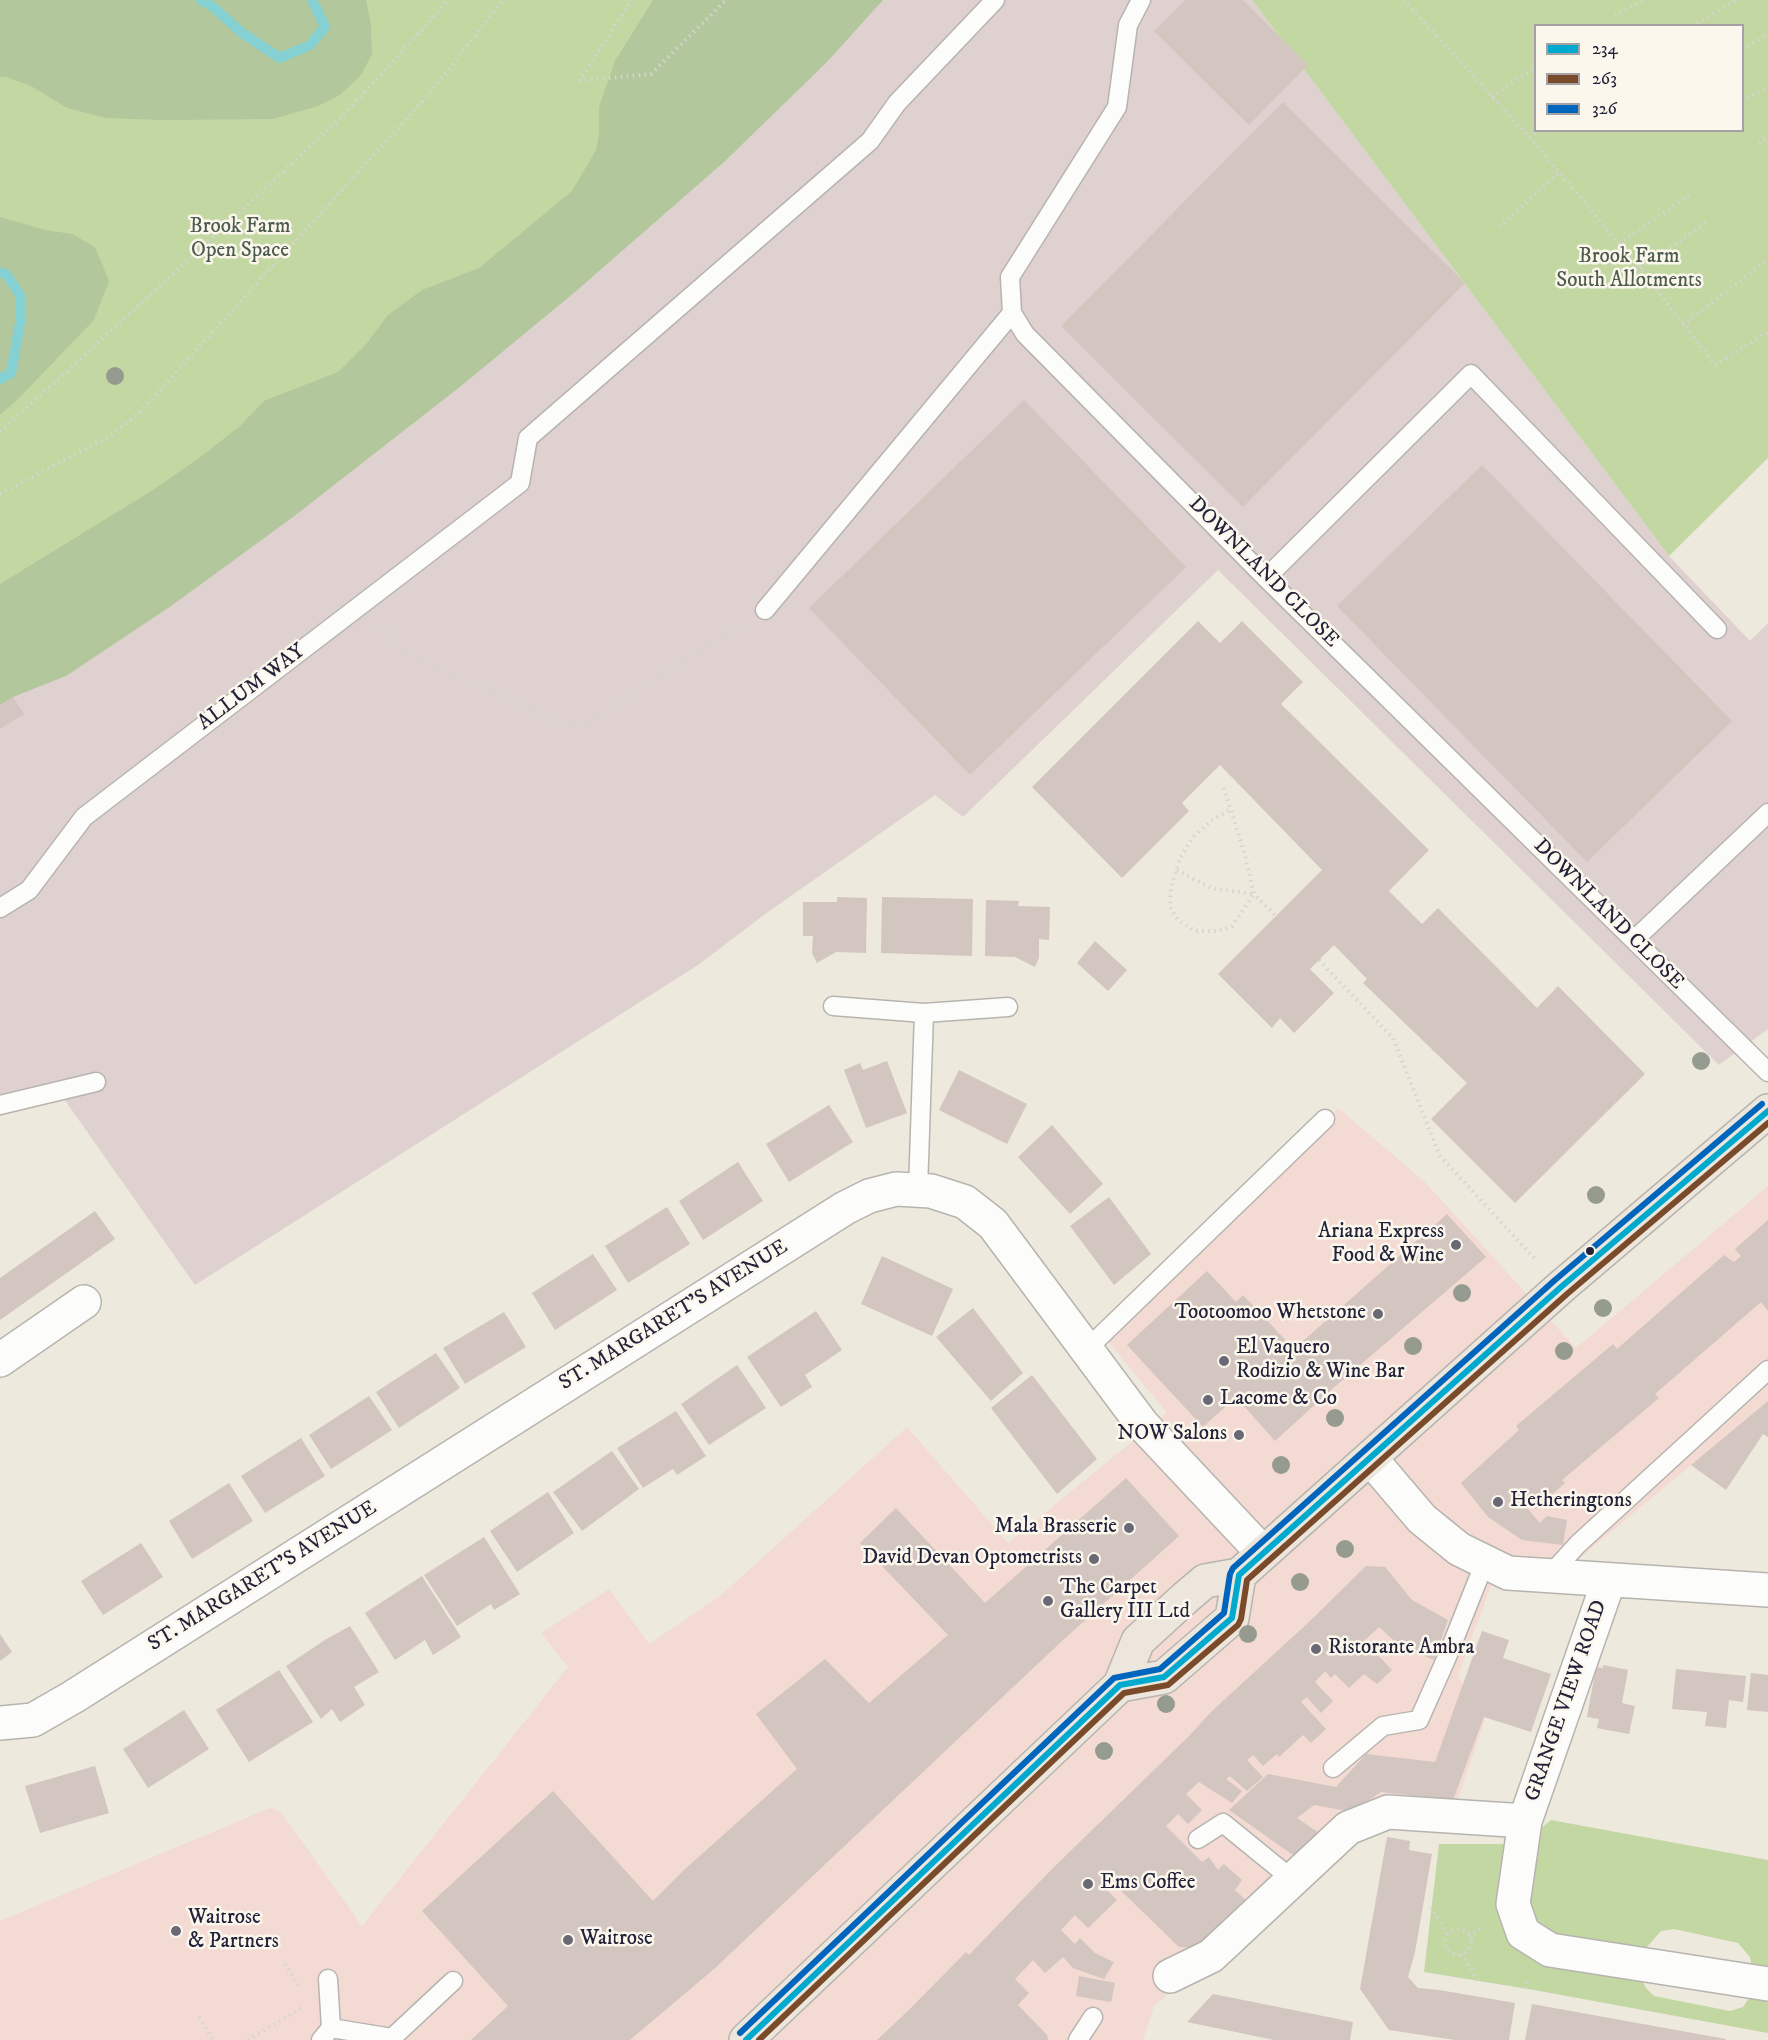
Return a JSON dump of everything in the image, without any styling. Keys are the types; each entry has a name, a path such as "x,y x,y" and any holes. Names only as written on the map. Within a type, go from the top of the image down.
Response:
{"main road":[{"path":"749,2039 1120,1685 1138,1641 1205,1581 1251,1564 1562,1287 1768,1111"},
{"path":"1120,1685 1164,1677 1232,1618 1251,1564"}],"street":[{"name":"ST. MARGARET'S AVENUE","path":"0,1723 33,1720 73,1697 845,1208 869,1196 896,1189 931,1191 964,1202 993,1224 1142,1424 1251,1564"},
{"path":"0,1360 84,1302"},
{"path":"1370,1458 1422,1519 1459,1549 1508,1573 1768,1590"},
{"name":"GRANGE VIEW ROAD","path":"1609,1580 1525,1821 1513,1904 1523,1933 1550,1950 1768,1984"},
{"name":"GRANGE VIEW ROAD","path":"1170,1976 1211,1956 1348,1828 1388,1812 1525,1821"}],"lane":[{"name":"ALLUM WAY","path":"0,908 29,890 84,817 520,483 528,438 870,141 897,103 995,0"},
{"path":"765,610 1012,313 1010,277 1117,107 1128,25 1141,0"},
{"name":"DOWNLAND CLOSE","path":"1012,313 1025,334 1266,578 1768,1072"},
{"path":"1266,578 1471,374 1717,628"},
{"path":"1634,940 1768,813"},
{"path":"833,1006 924,1013 1008,1006"},
{"path":"918,1190 924,1013"},
{"path":"0,1105 96,1082"},
{"path":"1086,1350 1325,1119"},
{"path":"1548,1577 1578,1544 1768,1370"},
{"path":"1333,1768 1383,1726 1419,1720 1485,1562"},
{"path":"1198,1839 1223,1823 1293,1880"},
{"path":"328,1979 326,2034 392,2038 453,1981"},
{"path":"1078,2040 1093,2017"}],"path":[{"path":"0,432 340,119 449,0"},
{"path":"0,494 112,435 139,413 429,94 503,0"},
{"path":"632,0 579,81 651,74 726,0"},
{"path":"1404,0 1530,138 1640,268 1715,365 1768,332"},
{"path":"1615,16 1643,0"},
{"path":"1695,24 1737,0"},
{"path":"1744,48 1768,34"},
{"path":"1492,97 1534,67"},
{"path":"1744,100 1768,87"},
{"path":"1530,138 1537,132"},
{"path":"1759,143 1768,137"},
{"path":"1499,227 1559,173"},
{"path":"1619,244 1689,195"},
{"path":"1640,268 1709,221"},
{"path":"1683,325 1768,259"},
{"path":"363,603 405,653 578,729 765,610"},
{"path":"1224,788 1244,852 1254,894 1276,916"},
{"path":"1231,808 1193,837 1180,858 1171,887 1170,907 1178,920 1195,931 1218,931 1232,926 1254,894"},
{"path":"1177,870 1210,888 1254,894"},
{"path":"1319,960 1393,1038 1440,1156 1562,1287"},
{"path":"1431,1907 1448,1934"},
{"path":"1458,1929 1469,1936 1471,1942 1469,1948 1461,1954 1452,1954 1445,1942 1448,1934 1458,1929"},
{"path":"1461,1954 1478,1981"},
{"path":"248,2040 309,2002"},
{"path":"199,2016 213,2040"}],"shaded area":[{"path":"880,0 1252,0 1669,556 1750,641 1768,623 1768,1029 1719,1065 1218,570 963,817 935,795 768,912 698,965 195,1285 64,1099 0,1113 0,701"},
{"path":"1338,1108 1424,1181 1576,1348 1768,1186 1768,1401 1557,1577 1497,1569 1458,1676 1485,1720 1452,1816 1388,1812 1211,1956 1154,2006 1143,2040 0,2040 0,1921 270,1808 281,1812 362,1926 568,1667 541,1633 609,1589 649,1644 720,1596 907,1427 1008,1543 1167,1413 1102,1334"}],"green space":[{"name":"Brook Farm Open Space","path":"0,0 880,0 0,701"},
{"path":"0,0 366,0 371,25 372,54 361,75 340,95 318,106 273,119 106,118 67,108 31,86 0,77"},
{"path":"653,0 883,0 826,63 724,162 575,292 461,386 293,517 171,606 66,676 13,697 0,705 0,584 153,490 240,426 264,401 338,372 367,343 388,315 422,290 479,268 572,191 596,150 599,134 599,107 615,61"},
{"name":"Brook Farm South Allotments","path":"1252,0 1768,0 1768,458 1669,556"},
{"path":"0,217 45,230 72,234 95,247 109,281 94,320 0,415"},
{"path":"1551,1820 1768,1860 1768,1974 1753,1972 1750,1957 1738,1943 1674,1929 1661,1931 1646,1948 1551,1934 1533,1921 1526,1904 1539,1830"},
{"path":"1439,1844 1507,1844 1506,1932 1528,1955 1641,1978 1646,1988 1654,1996 1730,2011 1743,2007 1751,1995 1768,1998 1768,2033 1424,1972"}],"building":[{"path":"1185,0 1243,0 1308,65 1249,125 1154,31"},
{"path":"1283,102 1465,283 1243,507 1061,326"},
{"path":"1024,400 1186,567 970,775 809,608"},
{"path":"1482,465 1732,721 1587,862 1337,606"},
{"path":"1198,621 1220,643 1242,621 1303,682 1281,704 1429,850 1389,891 1422,924 1438,908 1537,1008 1558,986 1645,1074 1515,1203 1431,1119 1467,1083 1363,983 1367,979 1334,945 1310,969 1334,993 1294,1033 1280,1018 1272,1028 1218,974 1322,870 1220,765 1182,803 1189,811 1122,878 1032,787"},
{"path":"13,697 24,714 0,729 0,705"},
{"path":"837,897 867,898 866,953 836,952 817,963 812,953 813,936 803,936 803,902 837,902"},
{"path":"882,897 973,899 972,956 881,953"},
{"path":"986,900 1019,901 1018,906 1050,907 1049,940 1039,939 1039,958 1035,967 1015,957 985,956"},
{"path":"1095,941 1127,970 1108,991 1077,963"},
{"path":"887,1061 907,1113 866,1128 844,1070 860,1063 863,1070"},
{"path":"959,1070 1027,1104 1007,1144 939,1110"},
{"path":"829,1105 853,1142 789,1182 766,1144"},
{"path":"1052,1125 1103,1184 1070,1214 1018,1157"},
{"path":"738,1162 763,1201 703,1240 679,1201"},
{"path":"1109,1197 1151,1254 1114,1285 1070,1226"},
{"path":"667,1207 690,1244 628,1283 605,1246"},
{"path":"95,1211 115,1239 0,1320 0,1278"},
{"path":"1447,1214 1486,1257 1275,1441 1236,1397 1203,1427 1127,1345 1207,1271 1236,1302 1243,1295 1294,1349"},
{"path":"1768,1220 1768,1311 1761,1302 1655,1394 1659,1398 1562,1480 1565,1483 1536,1509 1531,1504 1527,1508 1540,1523 1547,1516 1567,1520 1563,1545 1522,1540 1488,1517 1461,1483 1519,1430 1516,1426 1613,1344 1617,1349 1724,1255 1734,1262 1741,1256 1735,1249"},
{"path":"593,1254 617,1290 555,1330 532,1293"},
{"path":"882,1256 953,1289 932,1336 861,1304"},
{"path":"973,1308 1023,1373 991,1401 936,1337"},
{"path":"816,1311 842,1350 805,1375 812,1387 781,1407 747,1357"},
{"path":"504,1312 526,1347 465,1384 443,1348"},
{"path":"436,1353 460,1388 399,1428 376,1392"},
{"path":"737,1365 766,1408 709,1445 681,1404"},
{"path":"1032,1375 1097,1459 1057,1494 991,1408"},
{"path":"369,1396 392,1430 331,1469 309,1435"},
{"path":"1768,1401 1768,1437 1763,1434 1726,1490 1691,1465"},
{"path":"676,1411 706,1456 677,1475 673,1469 643,1488 617,1448"},
{"path":"301,1438 325,1476 265,1513 241,1476"},
{"path":"612,1451 639,1489 582,1531 553,1492"},
{"path":"1126,1478 1179,1536 1062,1641 714,1969 630,2040 471,2040 508,2006 422,1911 553,1791 653,1901 684,1870 797,1769 756,1714 825,1659 869,1703 948,1635 860,1543 896,1508 985,1603"},
{"path":"229,1483 253,1521 192,1559 169,1521"},
{"path":"548,1492 574,1533 517,1572 490,1531"},
{"path":"484,1537 520,1594 494,1610 491,1604 457,1626 424,1575"},
{"path":"141,1543 163,1577 103,1615 81,1581"},
{"path":"1366,1566 1385,1567 1412,1600 1448,1620 1434,1660 1400,1646 1379,1627 1364,1641 1392,1670 1377,1684 1364,1674 1349,1688 1335,1674 1331,1678 1325,1671 1315,1682 1333,1701 1321,1713 1307,1697 1301,1702 1326,1729 1311,1743 1303,1735 1279,1757 1277,1754 1263,1766 1253,1755 1247,1760 1263,1777 1247,1791 1230,1776 1226,1779 1242,1791 1232,1803 1199,1782 1186,1794 1202,1810 1188,1824 1178,1814 1166,1826 1202,1862 1209,1857 1218,1870 1224,1864 1242,1880 1235,1890 1249,1903 1203,1948 1179,1947 1110,1880 1104,1887 1117,1900 1088,1928 1075,1915 1061,1930 1075,1944 1080,1938 1095,1953 1114,1962 1104,1979 1073,1968 1063,1957 1045,1973 1033,1960 1015,1979 1029,1993 1018,2005 1047,2035 1048,2040 877,2040 966,1952 969,1955 1053,1868 1212,1711"},
{"path":"422,1576 461,1637 433,1655 425,1640 395,1660 365,1613"},
{"path":"350,1626 379,1672 354,1687 365,1705 340,1722 332,1709 321,1719 286,1666"},
{"path":"1482,1631 1509,1640 1503,1658 1551,1674 1531,1732 1484,1717 1453,1800 1381,1792 1352,1812 1314,1805 1297,1818 1325,1837 1300,1860 1229,1810 1268,1774 1336,1787 1366,1754 1435,1762"},
{"path":"0,1634 12,1652 0,1661"},
{"path":"1603,1665 1628,1670 1622,1703 1635,1706 1629,1734 1597,1728 1599,1719 1587,1717 1596,1667 1603,1668"},
{"path":"1676,1669 1746,1676 1743,1702 1729,1700 1726,1728 1705,1726 1707,1712 1672,1709"},
{"path":"279,1670 313,1722 249,1762 216,1710"},
{"path":"1751,1673 1768,1675 1768,1712 1747,1710"},
{"path":"184,1710 209,1749 148,1788 123,1749"},
{"path":"95,1766 109,1813 40,1833 25,1786"},
{"path":"1387,1837 1410,1841 1409,1850 1432,1854 1415,1952 1408,1977 1418,1988 1515,2003 1509,2040 1455,2040 1389,2030 1360,1989"},
{"path":"1079,1976 1115,1983 1111,2002 1076,1996"},
{"path":"1213,1994 1353,2022 1350,2040 1274,2040 1187,2022"},
{"path":"1532,2004 1726,2039 1726,2040 1525,2040"}],"waterway":[{"path":"201,0 213,7 242,33 280,58 310,45 325,27 312,0"},
{"path":"0,273 6,274 20,295 20,323 11,373 0,379"}],"transit line":[{"name":"326","path":"740,2033 1114,1678 1160,1669 1224,1613 1233,1568 1555,1280 1762,1104"},
{"name":"234","path":"746,2040 1120,1685 1164,1677 1232,1618 1239,1575 1561,1287 1768,1111"},
{"name":"263","path":"759,2040 1124,1693 1168,1685 1238,1625 1247,1580 1567,1294 1768,1123"}],"place":[{"name":"Ariana Express Food & Wine","path":"1456,1245"},
{"name":"Tootoomoo Whetstone","path":"1378,1314"},
{"name":"El Vaquero Rodizio & Wine Bar","path":"1224,1361"},
{"name":"Lacome & Co","path":"1208,1400"},
{"name":"NOW Salons","path":"1239,1435"},
{"name":"Hetheringtons","path":"1498,1502"},
{"name":"Mala Brasserie","path":"1129,1528"},
{"name":"David Devan Optometrists","path":"1094,1559"},
{"name":"The Carpet Gallery III Ltd","path":"1048,1601"},
{"name":"Ristorante Ambra","path":"1316,1649"},
{"name":"Ems Coffee","path":"1088,1884"},
{"name":"Waitrose & Partners","path":"176,1931"},
{"name":"Waitrose","path":"568,1940"}]}
